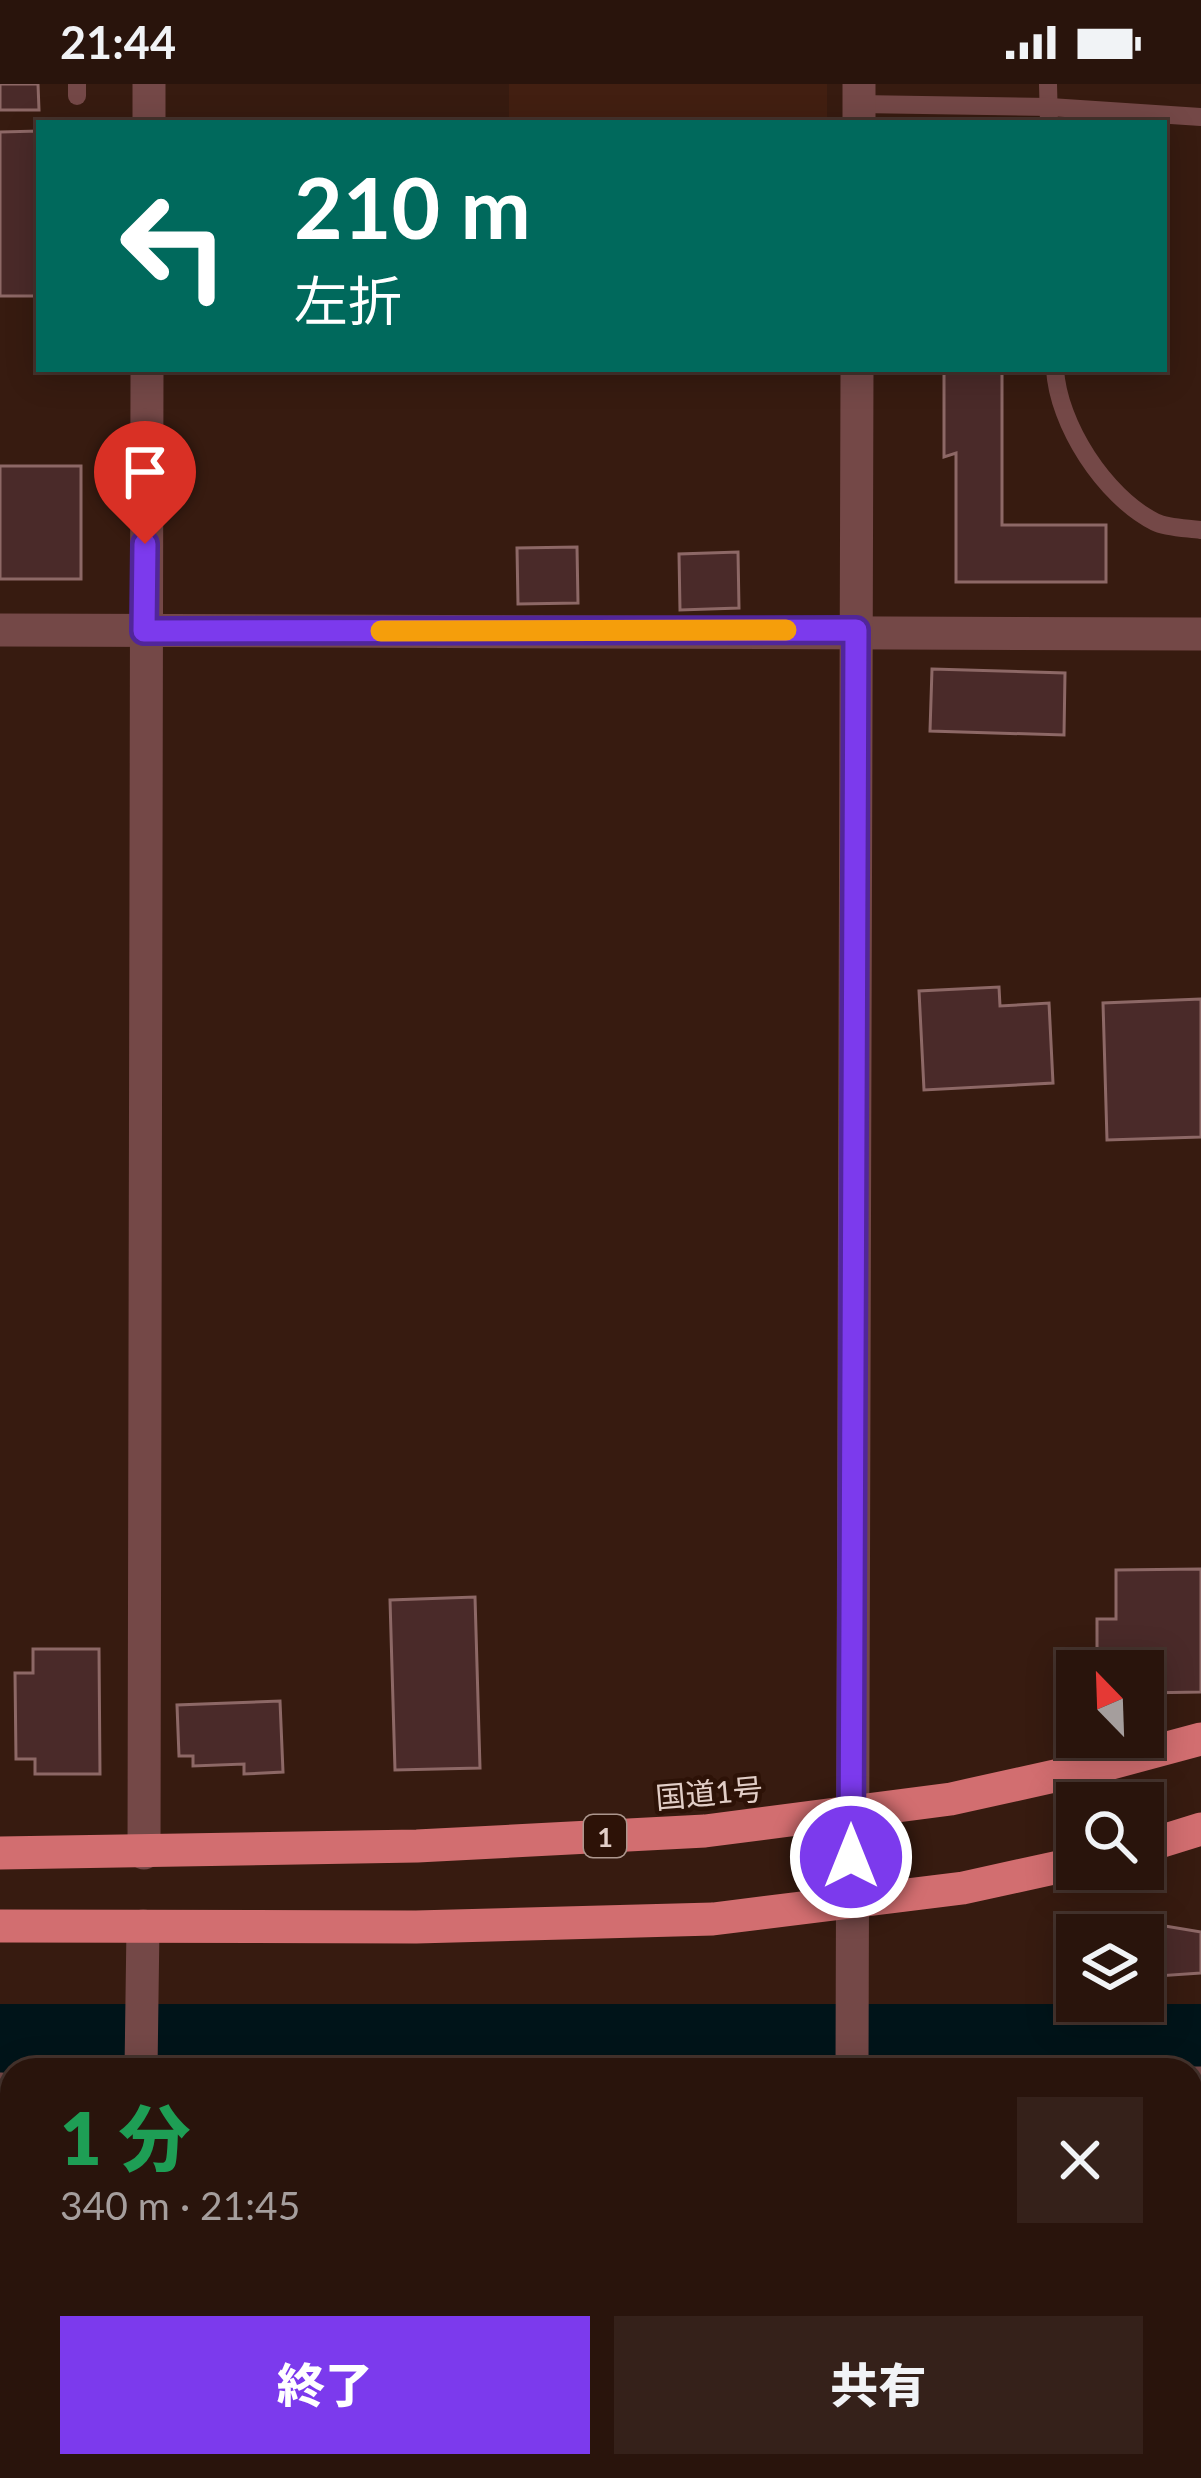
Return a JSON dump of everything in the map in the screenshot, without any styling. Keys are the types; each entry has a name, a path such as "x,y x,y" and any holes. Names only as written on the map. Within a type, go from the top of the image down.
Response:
{"highway":[{"name":"国道1号","path":"0,1852 417,1846 704,1831 951,1799 1104,1766 1201,1739"},
{"path":"1164,1840 1201,1829"},
{"path":"0,1926 416,1927 713,1919 963,1888 1056,1868"}],"street":[{"path":"149,84 149,120"},
{"path":"144,1852 147,372"},
{"path":"852,2058 857,372"},
{"path":"0,630 1201,634"},
{"path":"141,2058 142,1927"}],"lane":[{"path":"1048,84 1050,115"},
{"path":"859,104 1050,115 1201,117"},
{"path":"1056,372 1072,437 1113,489 1156,523 1201,530"}],"shaded area":[{"path":"509,84 827,84 827,120 509,120"}],"building":[{"path":"0,84 38,84 39,110 0,110"},
{"path":"36,131 36,296 0,296 0,132"},
{"path":"944,372 1002,372 1002,525 1106,525 1106,582 956,582 956,453 944,457"},
{"path":"0,466 81,466 81,579 0,579"},
{"path":"577,547 578,603 518,604 517,548"},
{"path":"738,552 739,608 680,610 679,554"},
{"path":"932,669 1065,673 1064,735 930,731"},
{"path":"999,987 1000,1006 1049,1003 1053,1083 924,1090 919,991"},
{"path":"1201,999 1201,1137 1107,1140 1103,1003"},
{"path":"1201,1569 1201,1692 1164,1693 1164,1650 1097,1650 1097,1619 1116,1619 1116,1570"},
{"path":"475,1597 480,1768 395,1770 390,1600"},
{"path":"33,1649 99,1649 100,1774 35,1774 35,1759 16,1759 15,1673 33,1673"},
{"path":"280,1701 283,1772 244,1774 244,1764 193,1766 193,1756 179,1756 177,1705"},
{"path":"1164,1926 1201,1932 1201,1973 1164,1976"}],"waterway":[{"path":"0,2040 1201,2040"}],"slow traffic":[{"path":"381,631 786,630"}],"route":[{"path":"145,544 144,631 856,630 851,1857"}]}
